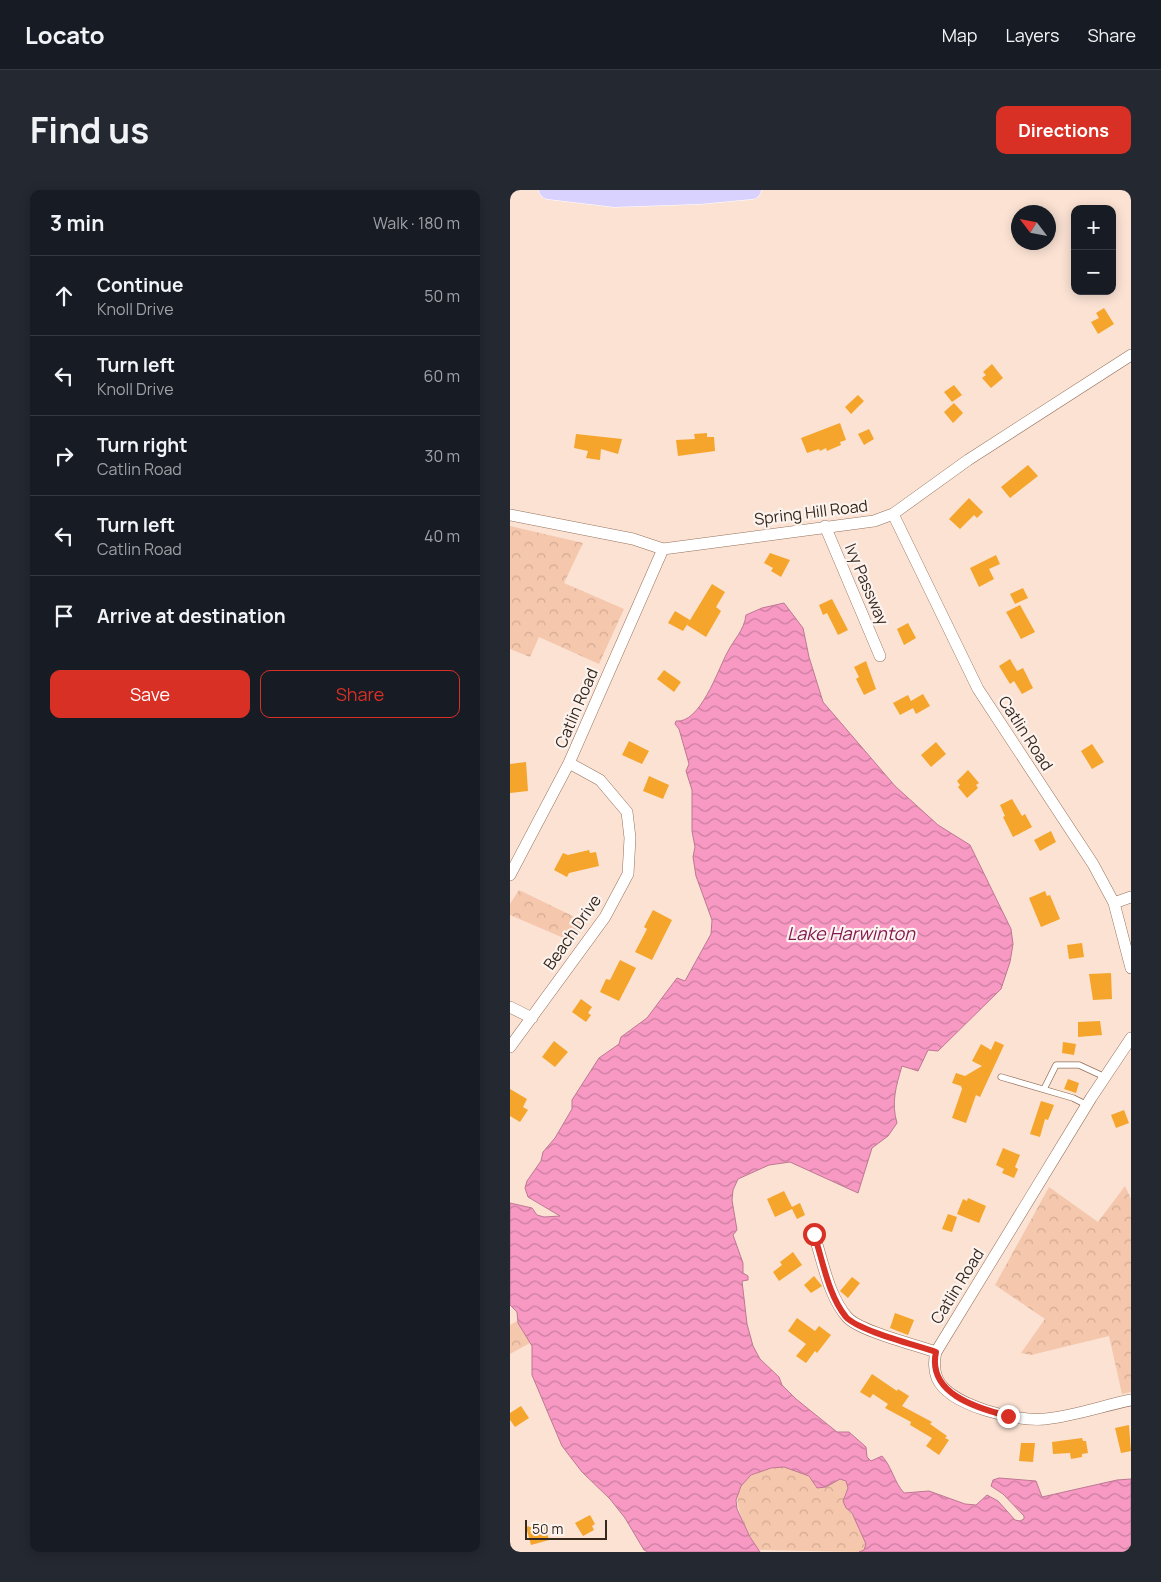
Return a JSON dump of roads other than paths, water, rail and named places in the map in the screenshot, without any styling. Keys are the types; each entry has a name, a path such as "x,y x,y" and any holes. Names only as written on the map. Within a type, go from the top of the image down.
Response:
{"main road":[{"path":"548,190 615,198 700,195 752,190"}],"street":[{"name":"Spring Hill Road","path":"510,516 632,540 663,549 874,521 894,514 968,460 1131,355"},
{"name":"Catlin Road","path":"894,514 978,689 1093,864 1114,903 1131,968"},
{"name":"Ivy Passway","path":"825,526 880,656"},
{"name":"Catlin Road","path":"510,875 570,764 663,549"},
{"name":"Beach Drive","path":"510,1047 605,917 628,874 630,838 627,812 600,780 570,764"},
{"path":"1114,903 1131,897"},
{"path":"510,1007 532,1018"},
{"name":"Catlin Road","path":"936,1352 1105,1077 1131,1038"},
{"path":"814,1234 836,1301 848,1318 862,1327 936,1352 934,1361 937,1379 946,1390 974,1406 1008,1416 1043,1420 1131,1400"}],"lane":[{"path":"1044,1089 1056,1065 1079,1065 1105,1077"},
{"path":"1001,1077 1073,1098 1087,1106"}],"water":[{"name":"Lake Harwinton","path":"784,603 803,628 809,657 823,702 895,786 938,825 970,845 1011,929 1013,944 1010,962 1001,989 938,1051 928,1050 918,1071 902,1066 894,1101 897,1123 888,1136 872,1148 858,1193 790,1162 769,1165 738,1179 733,1190 732,1200 737,1230 733,1235 743,1263 743,1273 748,1276 748,1280 742,1281 747,1324 753,1346 760,1359 779,1377 782,1385 796,1399 837,1432 849,1432 866,1447 867,1457 871,1461 882,1456 904,1493 929,1491 965,1504 976,1505 987,1495 998,1501 1015,1520 1020,1521 1024,1519 1024,1516 1003,1494 991,1486 993,1480 999,1478 1036,1481 1042,1497 1117,1480 1131,1479 1131,1552 859,1552 864,1550 866,1544 852,1513 846,1508 843,1501 848,1488 846,1481 840,1479 826,1487 817,1488 809,1476 784,1467 771,1468 751,1475 741,1486 736,1500 737,1509 750,1537 760,1552 648,1552 644,1550 625,1518 610,1499 582,1472 562,1446 532,1375 532,1346 518,1323 517,1312 510,1305 510,1203 532,1208 537,1215 544,1217 560,1216 528,1197 525,1188 527,1181 541,1161 543,1152 555,1138 572,1109 572,1100 599,1058 619,1044 621,1037 647,1018 677,978 685,981 711,934 712,920 696,876 693,857 695,847 692,831 692,790 686,771 689,764 679,729 675,724 676,721 685,720 693,714 700,705 741,630 746,615 762,608"}]}
